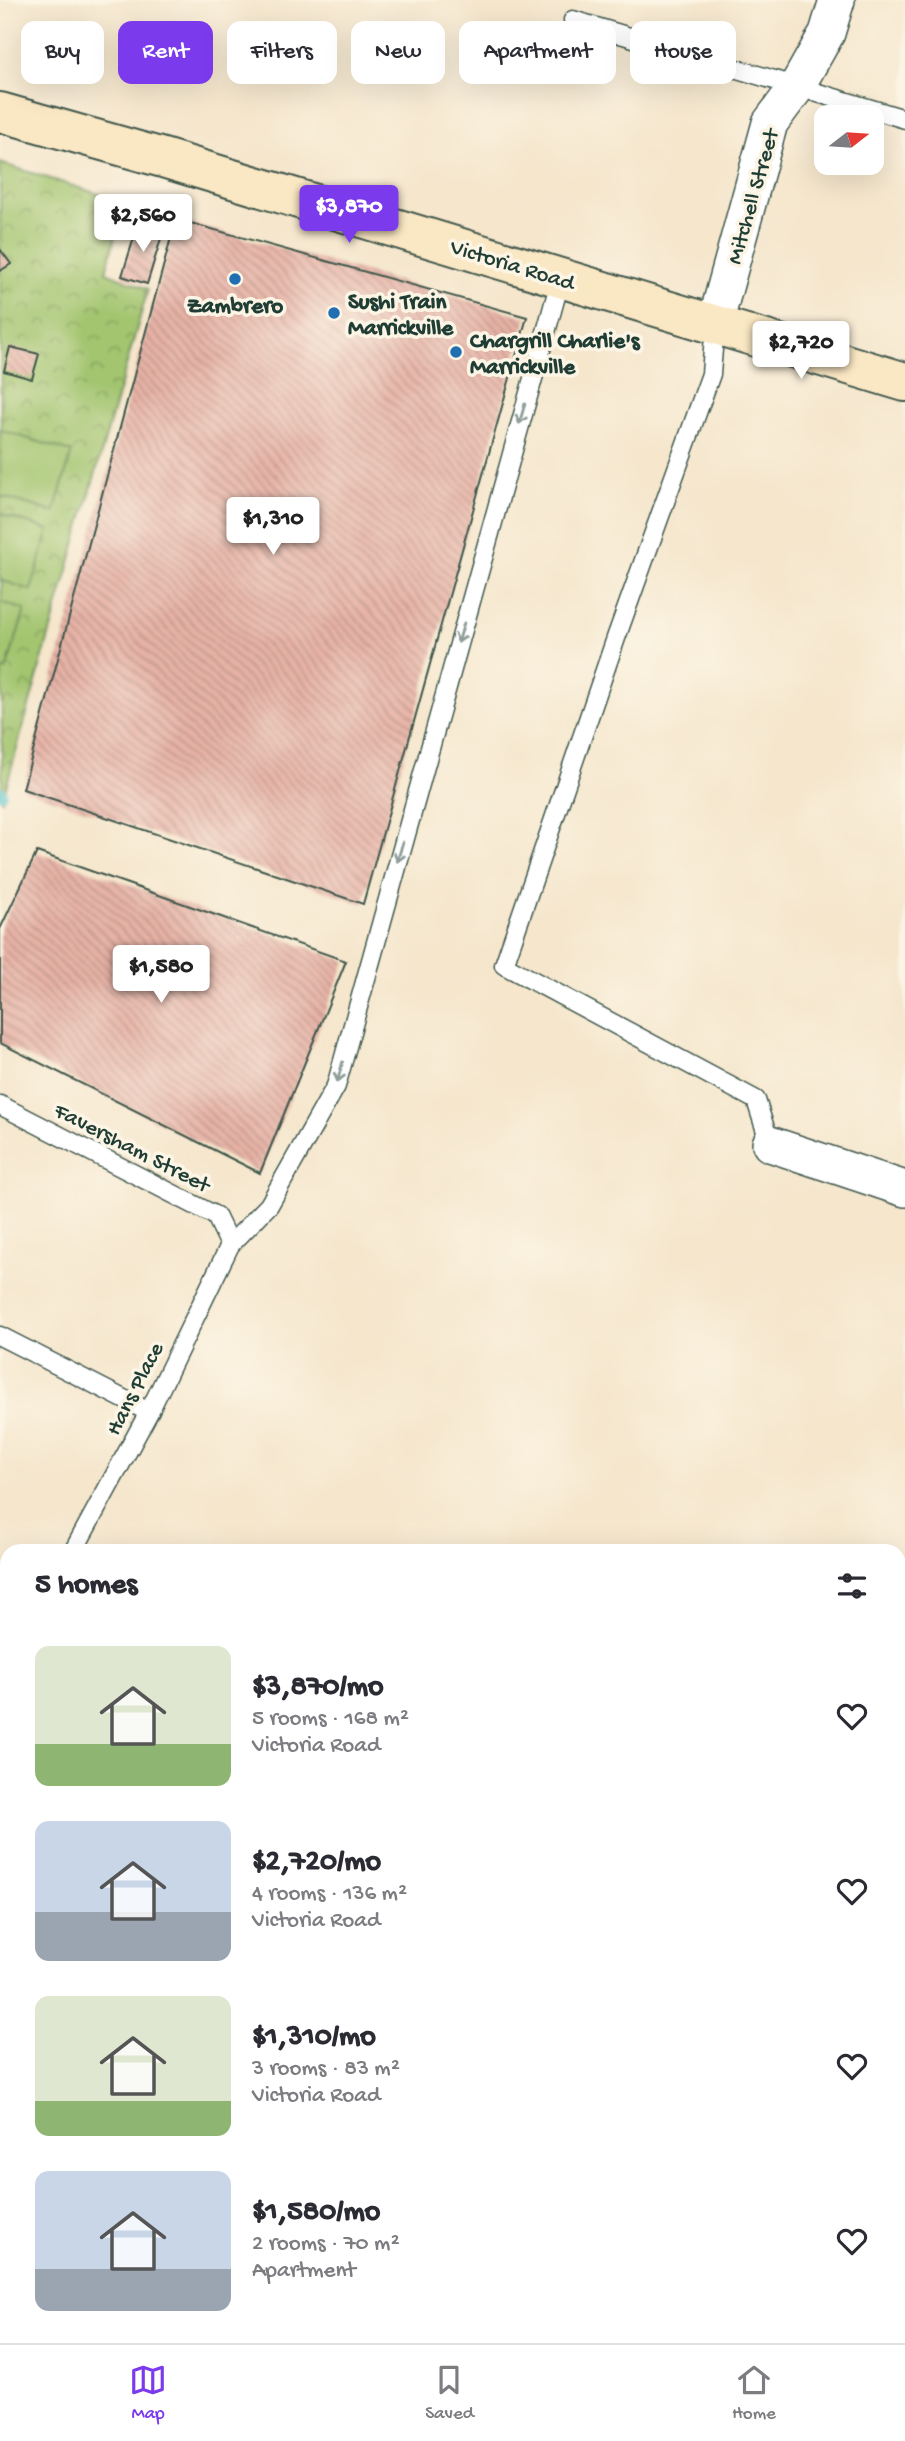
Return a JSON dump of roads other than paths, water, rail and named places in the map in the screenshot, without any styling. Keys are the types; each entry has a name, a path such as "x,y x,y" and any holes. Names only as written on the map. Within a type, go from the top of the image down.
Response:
{"main road":[{"name":"Victoria Road","path":"0,112 905,382"}],"street":[{"name":"Mitchell Street","path":"715,324 770,123 796,88 827,33 837,0"},
{"path":"771,1144 905,1189"}],"lane":[{"path":"573,20 905,119"},
{"name":"Hans Place","path":"77,1544 149,1412 230,1245 269,1205 336,1086 561,278"},
{"path":"715,324 711,374 616,638 504,965 756,1100 771,1144"},
{"name":"Faversham Street","path":"0,1105 216,1216 230,1245"},
{"path":"0,1336 149,1412"}],"place":[{"name":"Zambrero","path":"235,279"},
{"name":"Sushi Train Marrickville","path":"334,313"},
{"name":"Chargrill Charlie's Marrickville","path":"456,352"}]}
